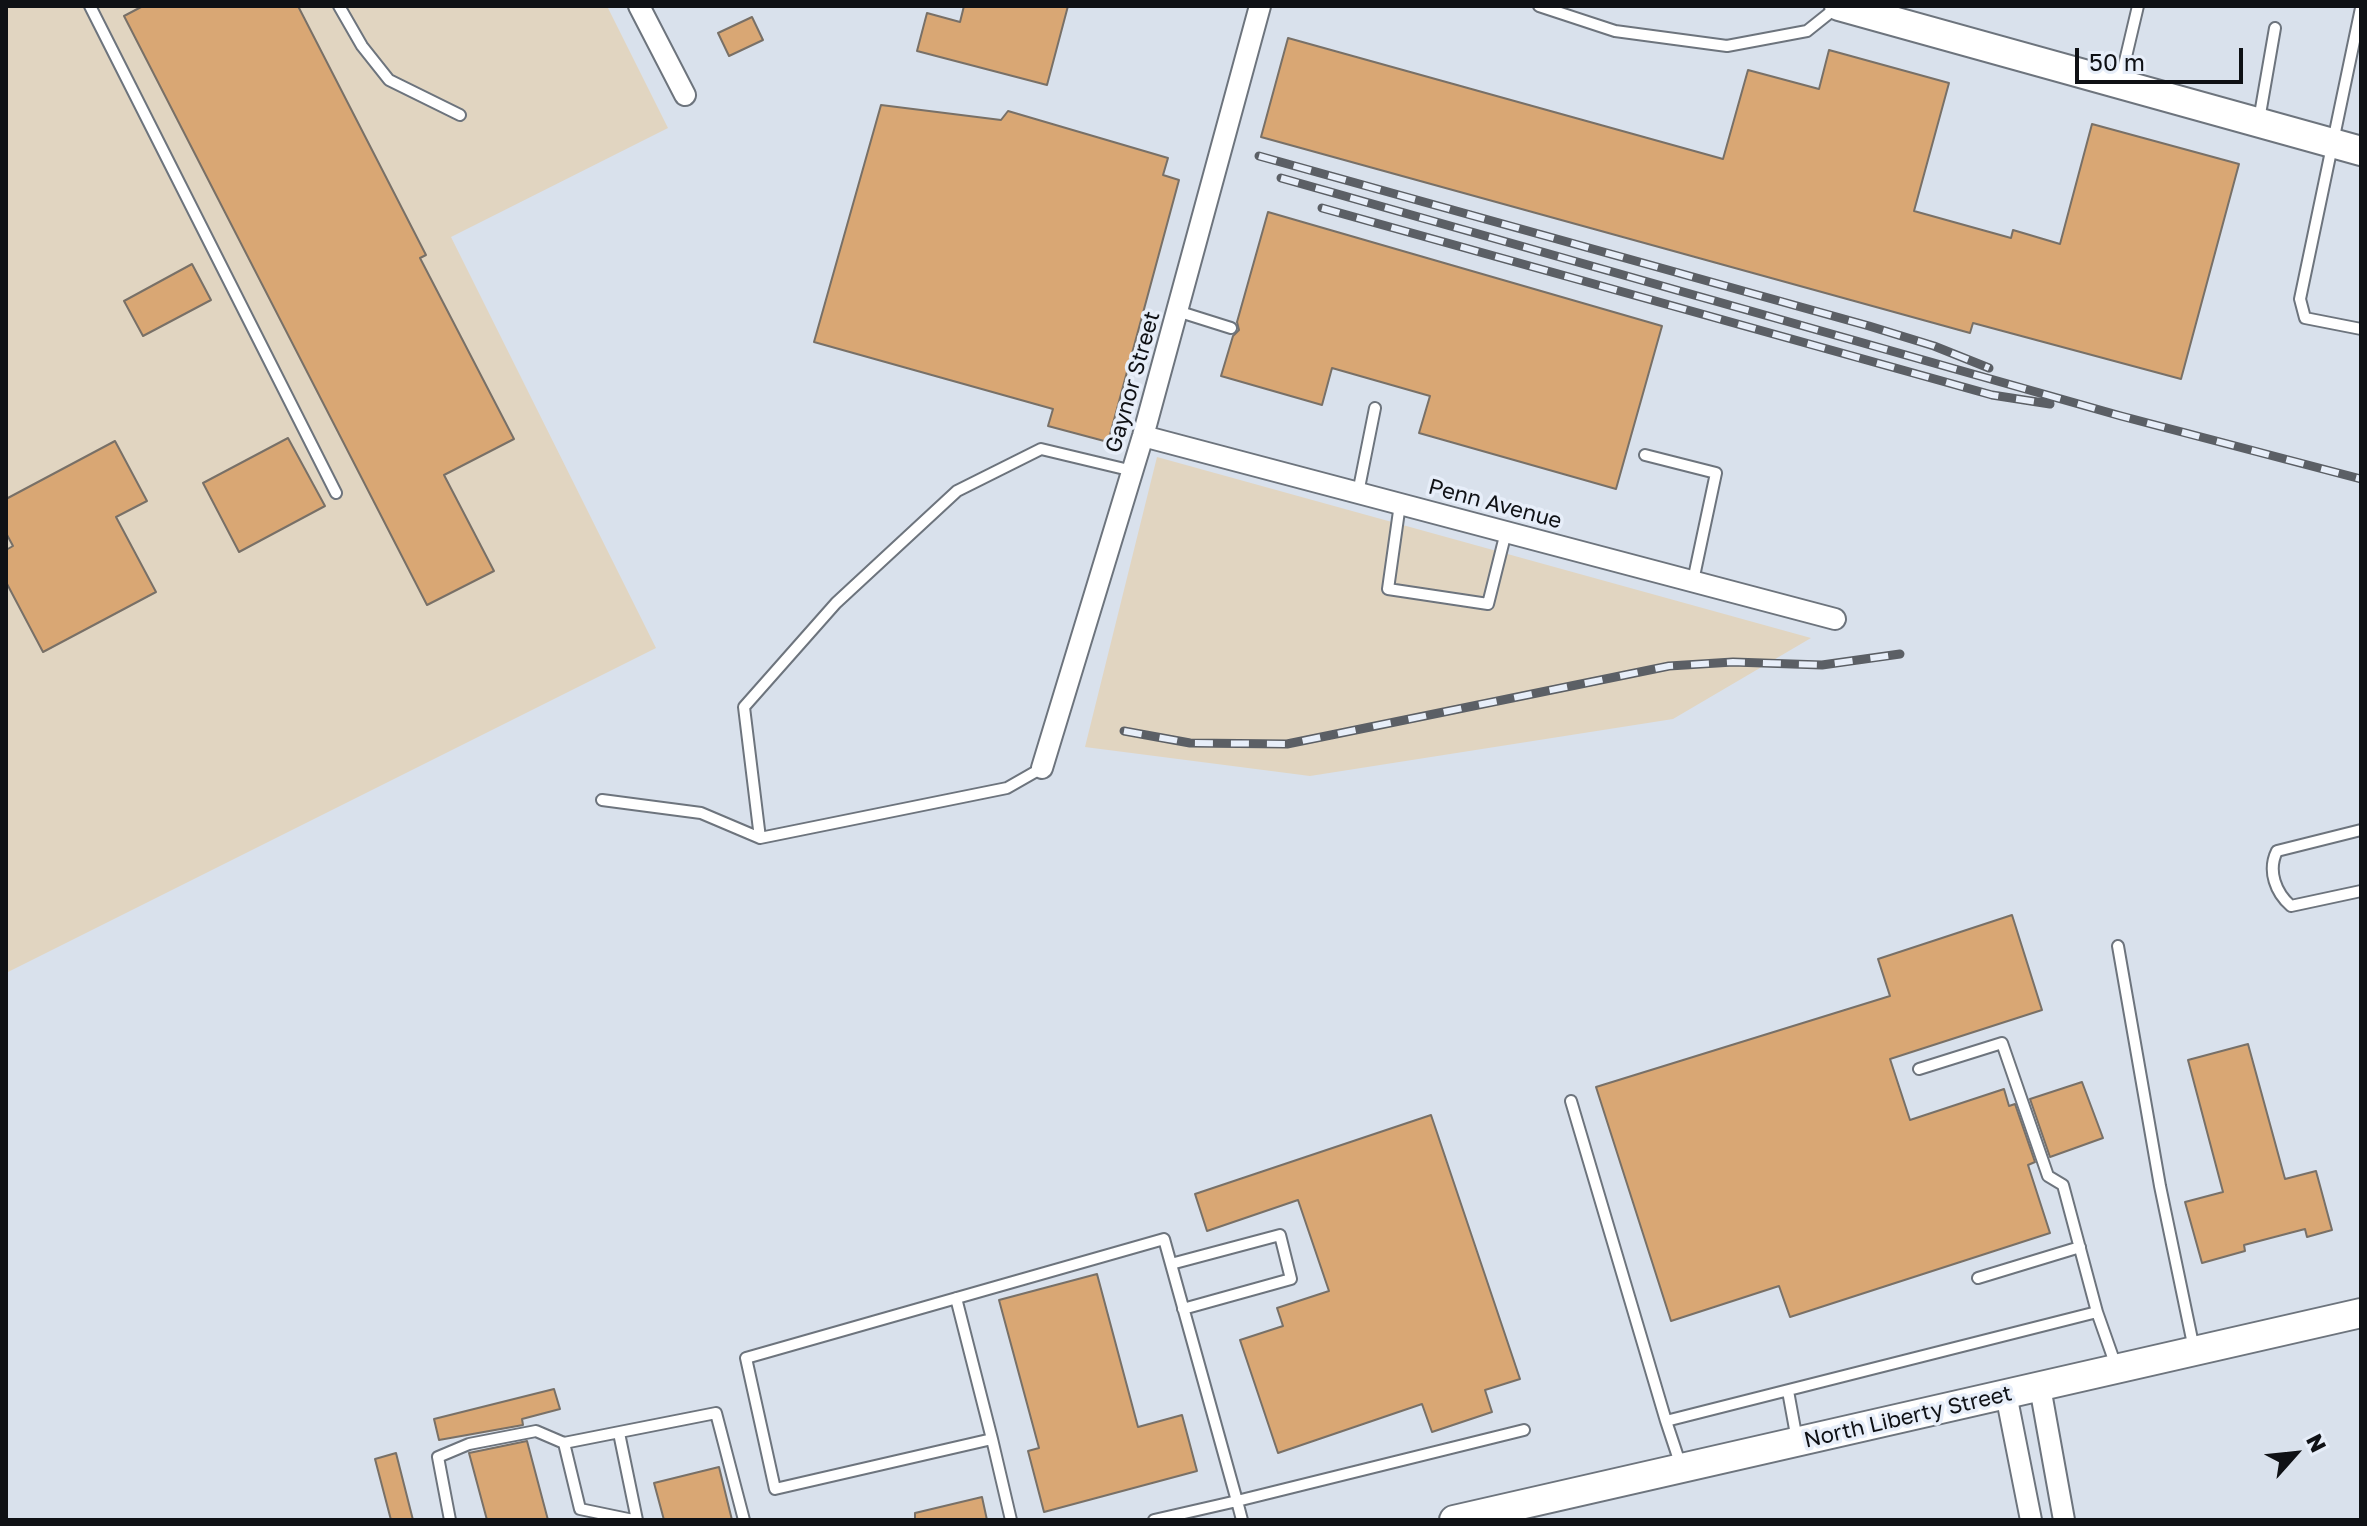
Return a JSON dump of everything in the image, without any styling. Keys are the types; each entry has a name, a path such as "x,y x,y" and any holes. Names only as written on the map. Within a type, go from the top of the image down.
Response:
{"main road":[{"path":"1839,6 2361,151"},
{"name":"North Liberty Street","path":"1454,1520 2361,1313"}],"street":[{"path":"639,6 685,95"},
{"name":"Gaynor Street","path":"1042,768 1133,471 1260,6"},
{"name":"Penn Avenue","path":"1143,436 1835,619"},
{"path":"2040,1387 2058,1519"},
{"path":"2006,1394 2031,1520"}],"lane":[{"path":"90,6 336,493"},
{"path":"339,6 362,46 389,80 460,115"},
{"path":"1539,6 1615,31 1727,46 1807,31 1839,6"},
{"path":"2119,84 2138,6"},
{"path":"2361,8 2300,299 2305,318 2361,329"},
{"path":"2259,122 2275,28"},
{"path":"1177,311 1231,328"},
{"path":"1358,493 1375,408"},
{"path":"760,838 744,707 836,603 957,491 1041,449 1133,471"},
{"path":"1645,455 1716,473 1693,581"},
{"path":"1400,504 1388,589 1488,604 1506,532"},
{"path":"602,800 701,813 760,838 1007,788 1042,768"},
{"path":"2361,830 2277,851 2273,860 2278,890 2291,906 2361,891"},
{"path":"2118,946 2160,1186 2194,1351"},
{"path":"1919,1069 2002,1043 2048,1176 2063,1185 2097,1312 2117,1369"},
{"path":"1571,1101 1681,1468"},
{"path":"1171,1264 1280,1235 1291,1279 1183,1309"},
{"path":"992,1439 775,1489 746,1358 1164,1239 1242,1520"},
{"path":"1978,1278 2080,1247"},
{"path":"956,1298 1011,1520"},
{"path":"1666,1421 2097,1312"},
{"path":"1788,1391 1798,1442"},
{"path":"450,1520 438,1457 469,1444 536,1431 564,1443 716,1413 744,1520"},
{"path":"1154,1520 1524,1430"},
{"path":"564,1443 580,1509 635,1520 619,1433"}],"shaded area":[{"path":"6,6 607,6 668,128 451,237 656,648 6,973"},
{"path":"1157,457 1811,638 1673,719 1310,776 1085,747"}],"building":[{"path":"143,6 298,6 426,255 420,258 514,439 444,475 494,571 427,605 124,16"},
{"path":"964,6 1068,6 1047,85 917,51 927,13 960,22"},
{"path":"752,17 763,40 729,56 718,33"},
{"path":"1288,38 1723,159 1748,70 1819,89 1829,50 1949,83 1914,211 2011,238 2013,230 2060,244 2092,124 2239,164 2181,379 1973,323 1970,333 1261,137"},
{"path":"881,105 1001,120 1008,111 1168,158 1163,175 1179,180 1108,442 1048,426 1053,409 814,342"},
{"path":"1268,212 1662,326 1616,489 1419,433 1430,396 1332,368 1322,405 1221,376 1233,336 1239,330 1237,322"},
{"path":"192,264 211,300 143,336 124,301"},
{"path":"288,438 325,506 239,552 203,483"},
{"path":"115,441 147,501 116,517 156,592 43,652 6,582 6,550 13,546 6,533 6,499"},
{"path":"2012,915 2042,1010 1890,1059 1910,1120 2004,1089 2009,1106 2015,1104 2035,1162 2028,1165 2050,1233 1790,1317 1779,1286 1671,1321 1596,1087 1890,996 1878,959"},
{"path":"2248,1044 2285,1179 2316,1171 2332,1230 2307,1237 2305,1229 2244,1245 2245,1251 2202,1263 2185,1202 2223,1192 2188,1060"},
{"path":"2082,1082 2103,1138 2050,1157 2030,1099"},
{"path":"1431,1115 1520,1379 1485,1390 1492,1412 1432,1432 1422,1404 1278,1453 1240,1340 1283,1326 1277,1308 1329,1291 1298,1200 1207,1231 1195,1194"},
{"path":"1097,1274 1138,1427 1182,1415 1197,1471 1044,1512 1028,1451 1039,1448 999,1300"},
{"path":"554,1389 560,1409 522,1419 523,1425 439,1440 434,1419"},
{"path":"527,1441 548,1520 487,1520 469,1453"},
{"path":"396,1453 413,1520 391,1520 375,1459"},
{"path":"719,1467 732,1520 664,1520 654,1483"},
{"path":"982,1497 987,1520 915,1520 915,1513"}],"railway":[{"path":"1259,156 1869,326 1934,346 1989,368"},
{"path":"1281,178 2121,416 2361,479"},
{"path":"1322,208 1992,395 2050,404"},
{"path":"1124,731 1190,743 1287,744 1669,666 1733,662 1822,665 1900,654"}]}
